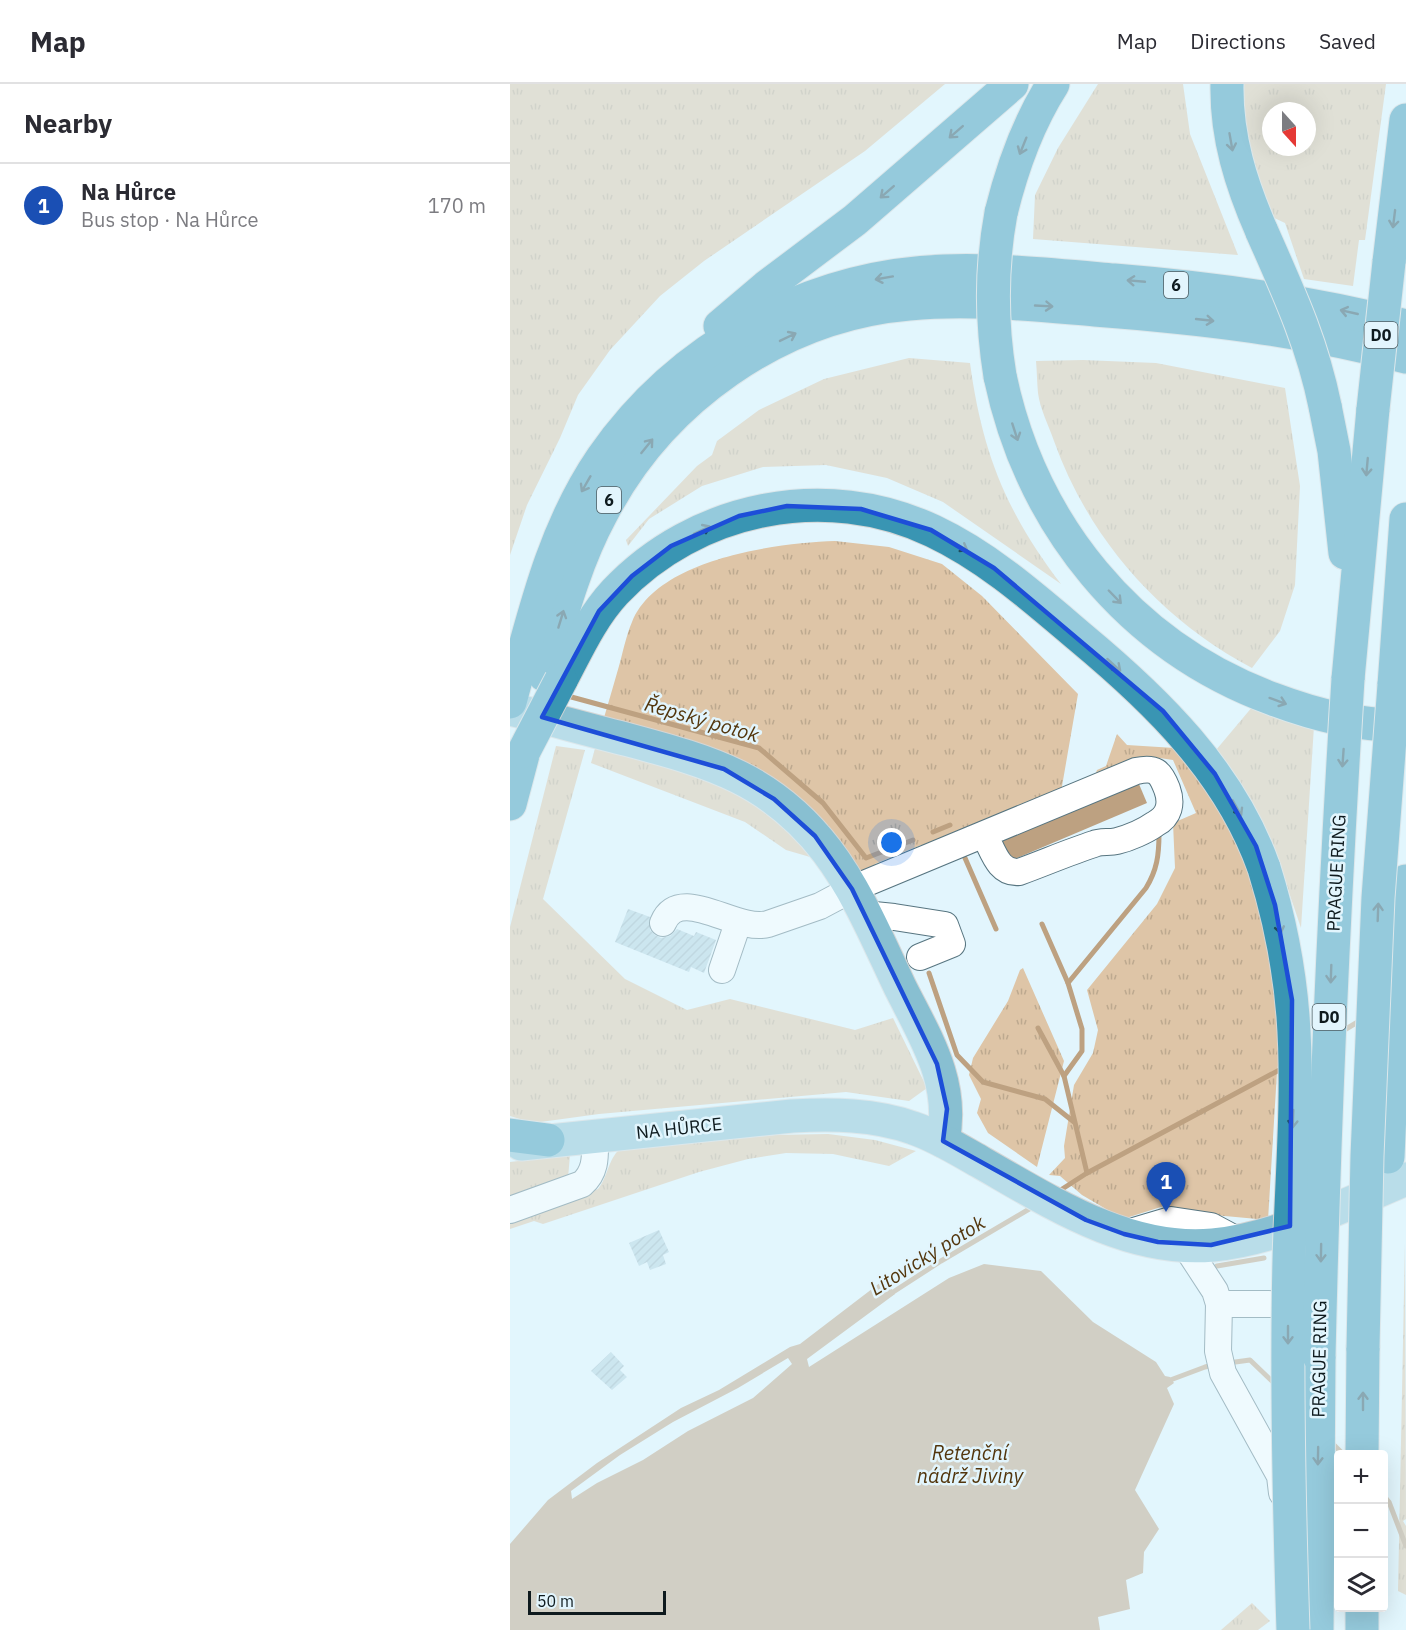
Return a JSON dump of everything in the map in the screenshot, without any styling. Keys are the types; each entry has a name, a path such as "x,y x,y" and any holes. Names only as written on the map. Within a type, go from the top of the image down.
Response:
{"highway":[{"path":"646,404 683,359 732,315 855,220 1011,84"},
{"path":"1053,84 1034,119 1008,187 997,236 993,284 994,333 1006,404 1022,452 1054,519 1098,579 1150,629 1210,670 1254,692 1300,709 1343,720 1406,726"},
{"path":"1227,84 1228,122 1233,150 1245,191 1306,333 1317,369 1335,461 1353,622"},
{"name":"PRAGUE RING","path":"1317,1630 1318,1404 1323,1154 1333,917 1353,622 1373,409 1406,120"},
{"name":"6","path":"510,702 542,674 541,588 564,526 601,460 646,404 677,375 703,355 767,316 788,306 834,290 907,274 957,271 1153,283 1252,295 1326,307 1406,326"},
{"name":"6","path":"510,804 542,674 591,536 613,493 641,453 672,417 727,371 769,346 814,326 858,312 908,304 943,302 1027,305 1227,323 1339,342 1406,357"},
{"path":"542,674 587,630 614,593 651,560 671,546 715,524 763,510 812,505 861,508 908,520 931,530 963,547 994,568 1101,654 1147,695 1204,760 1234,804 1256,846 1279,922 1292,1000 1294,1066 1289,1262 1288,1441 1293,1630"},
{"path":"1362,1450 1367,1156 1378,898 1406,519"},
{"path":"1400,1179 1393,1046 1406,881"},
{"path":"1363,1348 1400,1179 1406,1053"},
{"path":"510,1135 548,1140"},
{"path":"1362,1612 1362,1630"}],"main road":[{"path":"510,709 682,754 724,769 774,798 801,822 828,852 858,902 930,1047 944,1087 947,1109 943,1141"},
{"name":"NA HŮRCE","path":"548,1140 815,1115 880,1119 915,1128 943,1141 1086,1220 1124,1234 1158,1242 1185,1245 1211,1245 1267,1235 1400,1179"},
{"path":"510,1146 548,1140"}],"lane":[{"path":"663,923 671,910 680,907 700,908 738,922 764,925 820,906 858,902 984,834 1136,771 1146,769 1162,776 1170,799 1169,809 1164,818 1155,825 1116,841 1097,843 1019,872 1011,873 1001,866 984,834"},
{"path":"858,902 894,916 945,925 952,944 920,957"},
{"path":"722,970 738,922"},
{"path":"510,1210 582,1184 590,1177 594,1169 595,1137"},
{"path":"1124,1234 1171,1220 1211,1226 1239,1241"},
{"path":"1185,1245 1215,1291 1219,1305 1221,1362 1280,1476 1284,1572 1283,1603 1278,1630"},
{"path":"1219,1305 1269,1304"}],"highlighted area":[{"path":"787,506 861,509 931,530 994,568 1163,711 1215,774 1256,846 1275,905 1292,1000 1290,1226 1211,1245 1158,1242 1124,1234 1086,1220 943,1141 947,1109 937,1064 852,889 815,836 774,799 724,769 542,717 599,611 632,576 671,546 739,516"}],"green space":[{"path":"510,84 945,84 865,151 704,261 660,296 610,350 578,395 527,505 510,555"},
{"path":"1098,84 1183,84 1190,134 1238,255 1033,239 1035,195 1058,148"},
{"path":"1242,84 1386,84 1365,240 1359,240 1353,286 1304,279 1285,223 1268,215 1246,146"},
{"path":"909,358 970,363 982,425 999,480 1025,532 1061,584 943,502 887,478 826,465 763,467 702,486 649,519 628,546 626,540 697,466 712,455 717,441 759,410 824,379"},
{"path":"1036,361 1156,363 1285,388 1300,486 1295,585 1280,631 1252,668 1187,626 1158,600 1108,543 1087,511 1069,477 1043,411 1038,393"},
{"path":"835,541 889,547 942,564 982,596 1078,694 1061,792 936,848 921,845 875,864 872,875 786,850 745,822 591,763 628,633 645,601 666,583 691,569 720,559 781,546"},
{"path":"1253,706 1314,726 1301,928 1273,845 1253,807 1216,750"},
{"path":"1117,734 1127,745 1175,748 1205,784 1232,835 1256,891 1272,947 1280,1051 1268,1220 1214,1215 1164,1206 1123,1219 1082,1195 1060,1176 1049,1175 1065,1158 1064,1146 1074,1085 1093,1053 1098,1030 1087,990 1157,904 1175,868 1173,823 1196,813 1173,760 1141,759 1094,778 1097,770 1106,766"},
{"path":"556,746 585,750 543,899 625,979 687,1010 730,999 855,1030 893,1018 927,1088 909,1101 846,1092 599,1114 533,1123 510,1116 510,927"},
{"path":"1023,968 1064,1061 1037,1167 988,1133 977,1113 981,1099 969,1075 973,1058 1008,1001 1020,970"},
{"path":"828,1134 875,1140 916,1151 889,1166 833,1154 786,1153 748,1159 699,1172 543,1224 534,1221 510,1229 510,1220 598,1189 620,1149 775,1135"},
{"path":"570,1155 568,1178 510,1197 510,1162"},
{"path":"1405,1243 1406,1519 1403,1521 1406,1526 1406,1595 1398,1591"},
{"path":"1252,1603 1270,1621 1258,1630 1221,1630"}],"water":[{"path":"1136,777 1147,803 1010,861 999,835"},
{"name":"Retenční nádrž Jiviny","path":"984,1264 1041,1271 1093,1322 1156,1362 1165,1376 1170,1377 1174,1383 1167,1388 1174,1404 1135,1490 1159,1529 1144,1552 1143,1573 1126,1580 1130,1609 1098,1617 1100,1630 510,1630 510,1544 548,1500 597,1463 681,1408 719,1390 790,1347 800,1344 885,1279 895,1294 807,1359 809,1367 949,1278","holes":["788,1358 792,1364 753,1398 688,1431 643,1460 597,1483 572,1499 571,1491 620,1455 673,1422 738,1388"]}],"building":[{"path":"628,909 650,917 650,930 661,938 670,936 677,929 694,936 696,932 716,940 704,973 691,967 689,972 615,942"},
{"path":"659,1230 669,1252 663,1255 666,1264 650,1270 647,1262 639,1266 629,1243"},
{"path":"611,1352 624,1366 620,1370 627,1377 612,1390 591,1371"}],"waterway":[{"name":"Řepský potok","path":"564,695 759,748 823,803 866,858 913,840"},
{"name":"Řepský potok","path":"933,832 950,825"},
{"path":"1064,1076 1082,1051 1082,1029 1068,983 1146,888 1157,862 1159,834"},
{"name":"Řepský potok","path":"965,858 996,929"},
{"path":"1042,924 1068,983"},
{"path":"929,973 957,1055 983,1082 1045,1099 1074,1122"},
{"name":"Litovický potok","path":"1341,1032 1361,1020"},
{"name":"Řepský potok","path":"1038,1028 1064,1076 1087,1173"},
{"name":"Litovický potok","path":"1056,1193 1087,1173 1285,1067"},
{"name":"Litovický potok","path":"887,1296 1036,1205"},
{"path":"1217,1266 1264,1258"},
{"path":"1228,1363 1250,1360 1275,1384"},
{"path":"1165,1382 1213,1365"},
{"path":"1332,1443 1339,1450"},
{"path":"1388,1501 1406,1546"}],"place":[{"name":"Na Hůrce","path":"1166,1212"}]}
